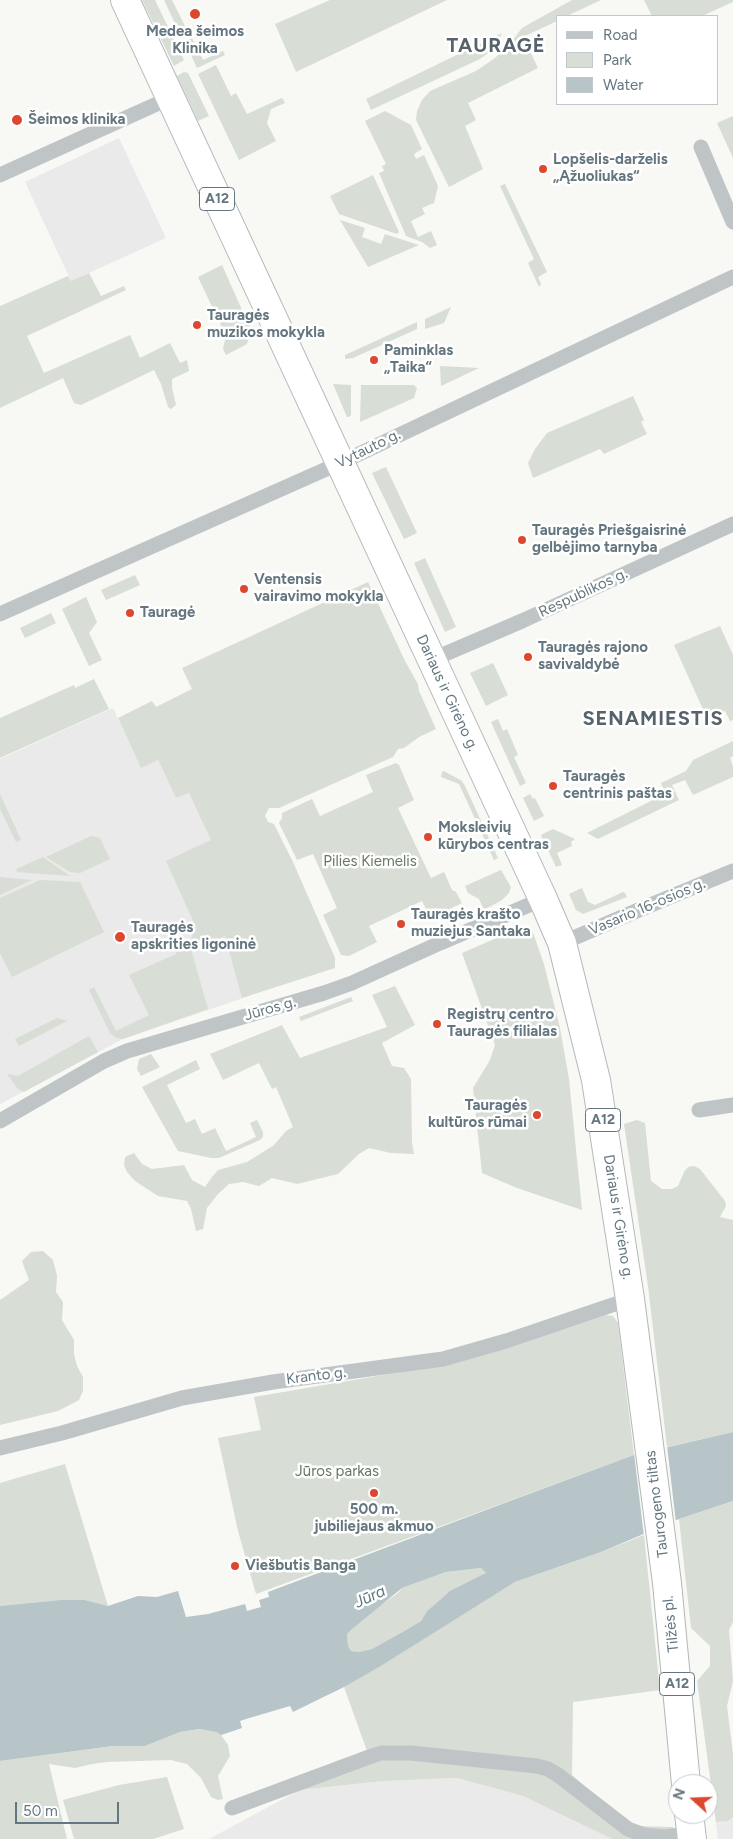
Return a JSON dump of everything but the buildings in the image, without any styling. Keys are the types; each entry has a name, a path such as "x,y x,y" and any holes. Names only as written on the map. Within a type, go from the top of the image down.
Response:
{"highway":[{"name":"Dariaus ir Girėno g.","path":"125,0 562,943 596,1080 648,1424"},
{"name":"Taurogeno tiltas","path":"648,1424 667,1583"},
{"name":"Tilžės pl.","path":"667,1583 685,1774"}],"street":[{"path":"0,175 170,98"},
{"path":"701,147 733,222"},
{"name":"Vytauto g.","path":"0,614 340,462 733,277"},
{"name":"Respublikos g.","path":"431,660 522,621 733,524"},
{"name":"Vasario 16-osios g.","path":"562,943 733,871"},
{"name":"Jūros g.","path":"0,1121 104,1061 127,1051 352,983 440,942 543,899"},
{"path":"699,1110 733,1104"},
{"name":"Kranto g.","path":"0,1448 62,1433 182,1398 273,1382 443,1358 506,1341 630,1299"},
{"path":"232,1808 369,1756 381,1753 411,1753 538,1766 558,1775 628,1830 644,1835 663,1837 691,1829"}],"shaded area":[{"path":"119,138 166,238 71,281 25,182"},
{"name":"Tauragės apskrities ligoninė","path":"113,708 141,767 158,760 176,798 189,793 230,878 249,996 123,1039 0,1104 0,759"},
{"path":"457,1778 523,1796 612,1839 209,1839 300,1790 383,1781"},
{"path":"733,1817 733,1839 718,1839 716,1824 718,1822 728,1821"}],"green space":[{"path":"142,0 155,0 184,60 174,66"},
{"path":"164,0 172,0 186,28 179,32"},
{"path":"330,0 447,0 296,72 275,24"},
{"path":"572,0 601,0 569,15 556,15 556,21 523,37 538,68 468,103 476,120 465,126 483,169 449,187 416,120 417,111 422,100 430,91 476,71 495,58 509,45 522,28"},
{"path":"644,0 733,0 733,2 704,15 652,15"},
{"path":"502,33 491,51 480,59 371,110 366,99"},
{"path":"192,38 203,60 223,51 225,55 197,68 185,42"},
{"path":"216,65 231,96 236,93 247,114 282,98 285,103 271,109 267,123 276,141 239,160 198,74"},
{"path":"184,72 188,73 209,116 198,121 177,76"},
{"path":"385,111 411,125 422,149 414,154 416,159 424,155 438,186 434,203 422,208 425,214 411,221 418,237 431,231 437,245 430,248 422,242 406,236 379,173 384,171 382,166 386,164 365,121"},
{"path":"733,116 733,158 717,123"},
{"path":"373,175 399,232 397,234 339,214 330,196"},
{"path":"505,184 547,272 538,277 541,284 539,287 528,263 534,259 500,186"},
{"path":"340,220 365,228 362,237 381,244 385,234 419,245 368,267"},
{"path":"222,265 251,330 247,344 226,355 223,349 226,336 198,277"},
{"path":"89,273 101,296 124,286 126,290 27,336 44,373 130,335 140,358 170,343 180,363 187,360 189,371 172,379 176,405 171,409 168,407 161,384 154,370 81,405 74,403 63,378 0,408 0,306 68,276 71,281"},
{"path":"451,307 444,323 425,329 425,319"},
{"path":"417,322 417,329 353,358 345,359 345,355"},
{"path":"440,366 479,368 441,386"},
{"path":"333,384 351,385 351,415 349,417 347,417"},
{"path":"361,385 414,385 417,388 414,398 360,422"},
{"path":"633,396 644,420 641,422 647,434 604,454 600,449 533,478 528,463 535,449 547,433"},
{"path":"386,467 417,533 404,539 372,473"},
{"path":"425,558 456,627 445,632 414,563"},
{"path":"135,575 140,585 106,600 101,590"},
{"path":"368,582 405,661 418,684 419,691 436,729 419,737 404,748 398,749 393,757 279,808 269,808 265,816 268,822 274,824 293,862 335,958 335,968 242,998 225,936 191,949 208,1009 123,1039 116,1038 110,1033 89,990 94,987 116,1031 149,1015 129,975 176,954 176,948 191,941 195,925 166,861 211,840 189,793 176,798 158,760 141,768 118,718 152,701 156,707 192,689 182,668"},
{"path":"86,597 97,622 89,633 102,660 89,666 62,609"},
{"path":"51,613 56,623 25,638 20,628"},
{"path":"720,626 733,655 733,720 730,721 725,711 715,715 717,722 710,725 674,645"},
{"path":"493,663 508,695 486,706 470,673"},
{"path":"94,679 109,709 0,758 0,718 74,685 75,688"},
{"path":"498,719 503,731 507,729 518,755 514,757 526,783 520,786 491,722"},
{"path":"733,741 733,756 730,758 733,766 733,777 693,795 685,780 672,785 679,800 598,839 587,833 665,794 661,783 686,771 693,760"},
{"name":"Pilies Kiemelis","path":"396,763 399,765 414,800 398,808 431,878 444,872 452,890 456,892 462,903 431,918 422,901 369,926 377,942 349,956 341,955 323,915 337,908 313,854 297,860 279,823 282,813 312,799 320,816 373,792 366,775"},
{"path":"444,771 462,781 498,858 494,860 459,784 441,777"},
{"path":"0,794 21,840 16,842 0,809"},
{"path":"530,794 533,799 535,798 544,816 534,821 523,798"},
{"path":"553,829 575,839 571,842 572,846 557,853 562,865 556,867 541,835"},
{"path":"91,836 100,838 110,859 80,873 70,872 46,857"},
{"path":"43,857 70,876 17,872 16,869"},
{"path":"501,870 511,887 509,893 502,900 484,910 479,899 468,893 465,886"},
{"path":"0,877 32,880 0,895"},
{"path":"40,880 80,882 104,932 12,977 0,953 0,898"},
{"path":"582,888 588,902 595,905 623,892 627,897 583,914 576,910 569,894"},
{"path":"522,927 531,927 544,964 560,1028 569,1079 582,1210 517,1188 482,1173 473,1088 490,1060 495,1045 462,953"},
{"path":"395,986 415,1025 382,1043 392,1066 404,1068 411,1079 412,1143 414,1154 391,1153 369,1148 359,1154 338,1174 297,1184 272,1178 259,1186 243,1182 229,1184 207,1208 203,1229 196,1231 191,1209 187,1201 158,1196 135,1181 127,1172 124,1165 125,1157 134,1153 142,1164 152,1169 184,1165 192,1180 205,1187 218,1170 247,1162 274,1145 286,1131 293,1127 276,1087 272,1089 259,1063 223,1080 210,1054 282,1025 300,1058 387,1027 372,995"},
{"path":"351,997 353,1001 301,1021 299,1017"},
{"path":"57,1018 67,1021 19,1046 15,1039"},
{"path":"89,1036 98,1052 24,1092 18,1089 7,1074 18,1076"},
{"path":"151,1054 160,1067 141,1076 137,1069 139,1059"},
{"path":"196,1060 200,1069 167,1085 186,1123 195,1119 202,1134 215,1128 226,1151 256,1137 250,1123 257,1120 263,1132 263,1137 260,1140 219,1158 178,1151 142,1087"},
{"path":"637,1120 645,1123 651,1181 662,1189 672,1189 678,1186 688,1167 694,1166 700,1169 725,1201 726,1206 720,1217 733,1220 733,1432 667,1447 648,1286 624,1124"},
{"path":"43,1251 53,1260 57,1276 56,1292 63,1302 62,1320 74,1340 74,1354 77,1366 83,1377 83,1391 79,1400 58,1411 0,1425 0,1300 29,1280 22,1261 31,1252"},
{"name":"Jūros parkas","path":"606,1315 613,1316 618,1323 634,1455 256,1594 238,1531 218,1438 261,1430 254,1397 459,1362"},
{"path":"65,1464 108,1606 85,1600 60,1600 0,1606 0,1483"},
{"path":"733,1501 733,1622 729,1630 733,1681 727,1706 733,1754 733,1817 728,1821 718,1822 718,1774 710,1774 697,1681 710,1666 710,1646 691,1628 679,1519"},
{"path":"644,1535 660,1690 573,1702 572,1775 627,1822 637,1826 673,1827 675,1839 612,1839 523,1796 457,1778 383,1781 300,1790 371,1762 344,1687 515,1582"},
{"path":"481,1568 486,1573 444,1596 427,1611 421,1621 372,1649 359,1652 351,1651 348,1646 347,1634 364,1617 398,1593 402,1588 446,1572"},
{"path":"199,1729 216,1732 221,1735 228,1745 230,1756 218,1776 223,1799 218,1800 211,1797 201,1778 187,1764 171,1760 107,1762 75,1768 49,1764 67,1839 0,1839 0,1761 113,1746 145,1746 180,1732"},
{"path":"167,1777 184,1829 153,1839 74,1839 63,1800 119,1785"}],"water":[{"name":"Jūra","path":"733,1432 733,1501 679,1519 601,1552 515,1582 379,1667 293,1712 290,1706 246,1719 240,1721 242,1728 221,1735 216,1732 199,1729 180,1732 145,1746 113,1746 0,1761 0,1606 60,1600 85,1600 108,1606 138,1596 157,1597 178,1591 186,1617 208,1614 245,1604 247,1611 261,1607 259,1600 269,1597 268,1592 634,1455","holes":["481,1568 486,1573 450,1591 427,1611 421,1621 372,1649 359,1652 351,1651 348,1646 347,1634 402,1588 446,1572"]}],"pier":[{"path":"667,1445 676,1523 644,1537 634,1453"}],"place":[{"name":"Medea šeimos Klinika","path":"195,14"},
{"name":"Šeimos klinika","path":"17,120"},
{"name":"Lopšelis-darželis „Ąžuoliukas“","path":"543,169"},
{"name":"Tauragės muzikos mokykla","path":"197,325"},
{"name":"Paminklas „Taika“","path":"374,360"},
{"name":"Tauragės Priešgaisrinė gelbėjimo tarnyba","path":"522,540"},
{"name":"Ventensis vairavimo mokykla","path":"244,589"},
{"name":"Tauragė","path":"130,613"},
{"name":"Tauragės rajono savivaldybė","path":"528,657"},
{"name":"Tauragės centrinis paštas","path":"553,786"},
{"name":"Moksleivių kūrybos centras","path":"428,837"},
{"name":"Tauragės krašto muziejus Santaka","path":"401,924"},
{"name":"Tauragės apskrities ligoninė","path":"120,937"},
{"name":"Registrų centro Tauragės filialas","path":"437,1024"},
{"name":"Tauragės kultūros rūmai","path":"537,1115"},
{"name":"500 m. jubiliejaus akmuo","path":"374,1493"},
{"name":"Viešbutis Banga","path":"235,1566"}],"district":[{"name":"TAURAGĖ","path":"496,46"},
{"name":"SENAMIESTIS","path":"653,719"}]}
